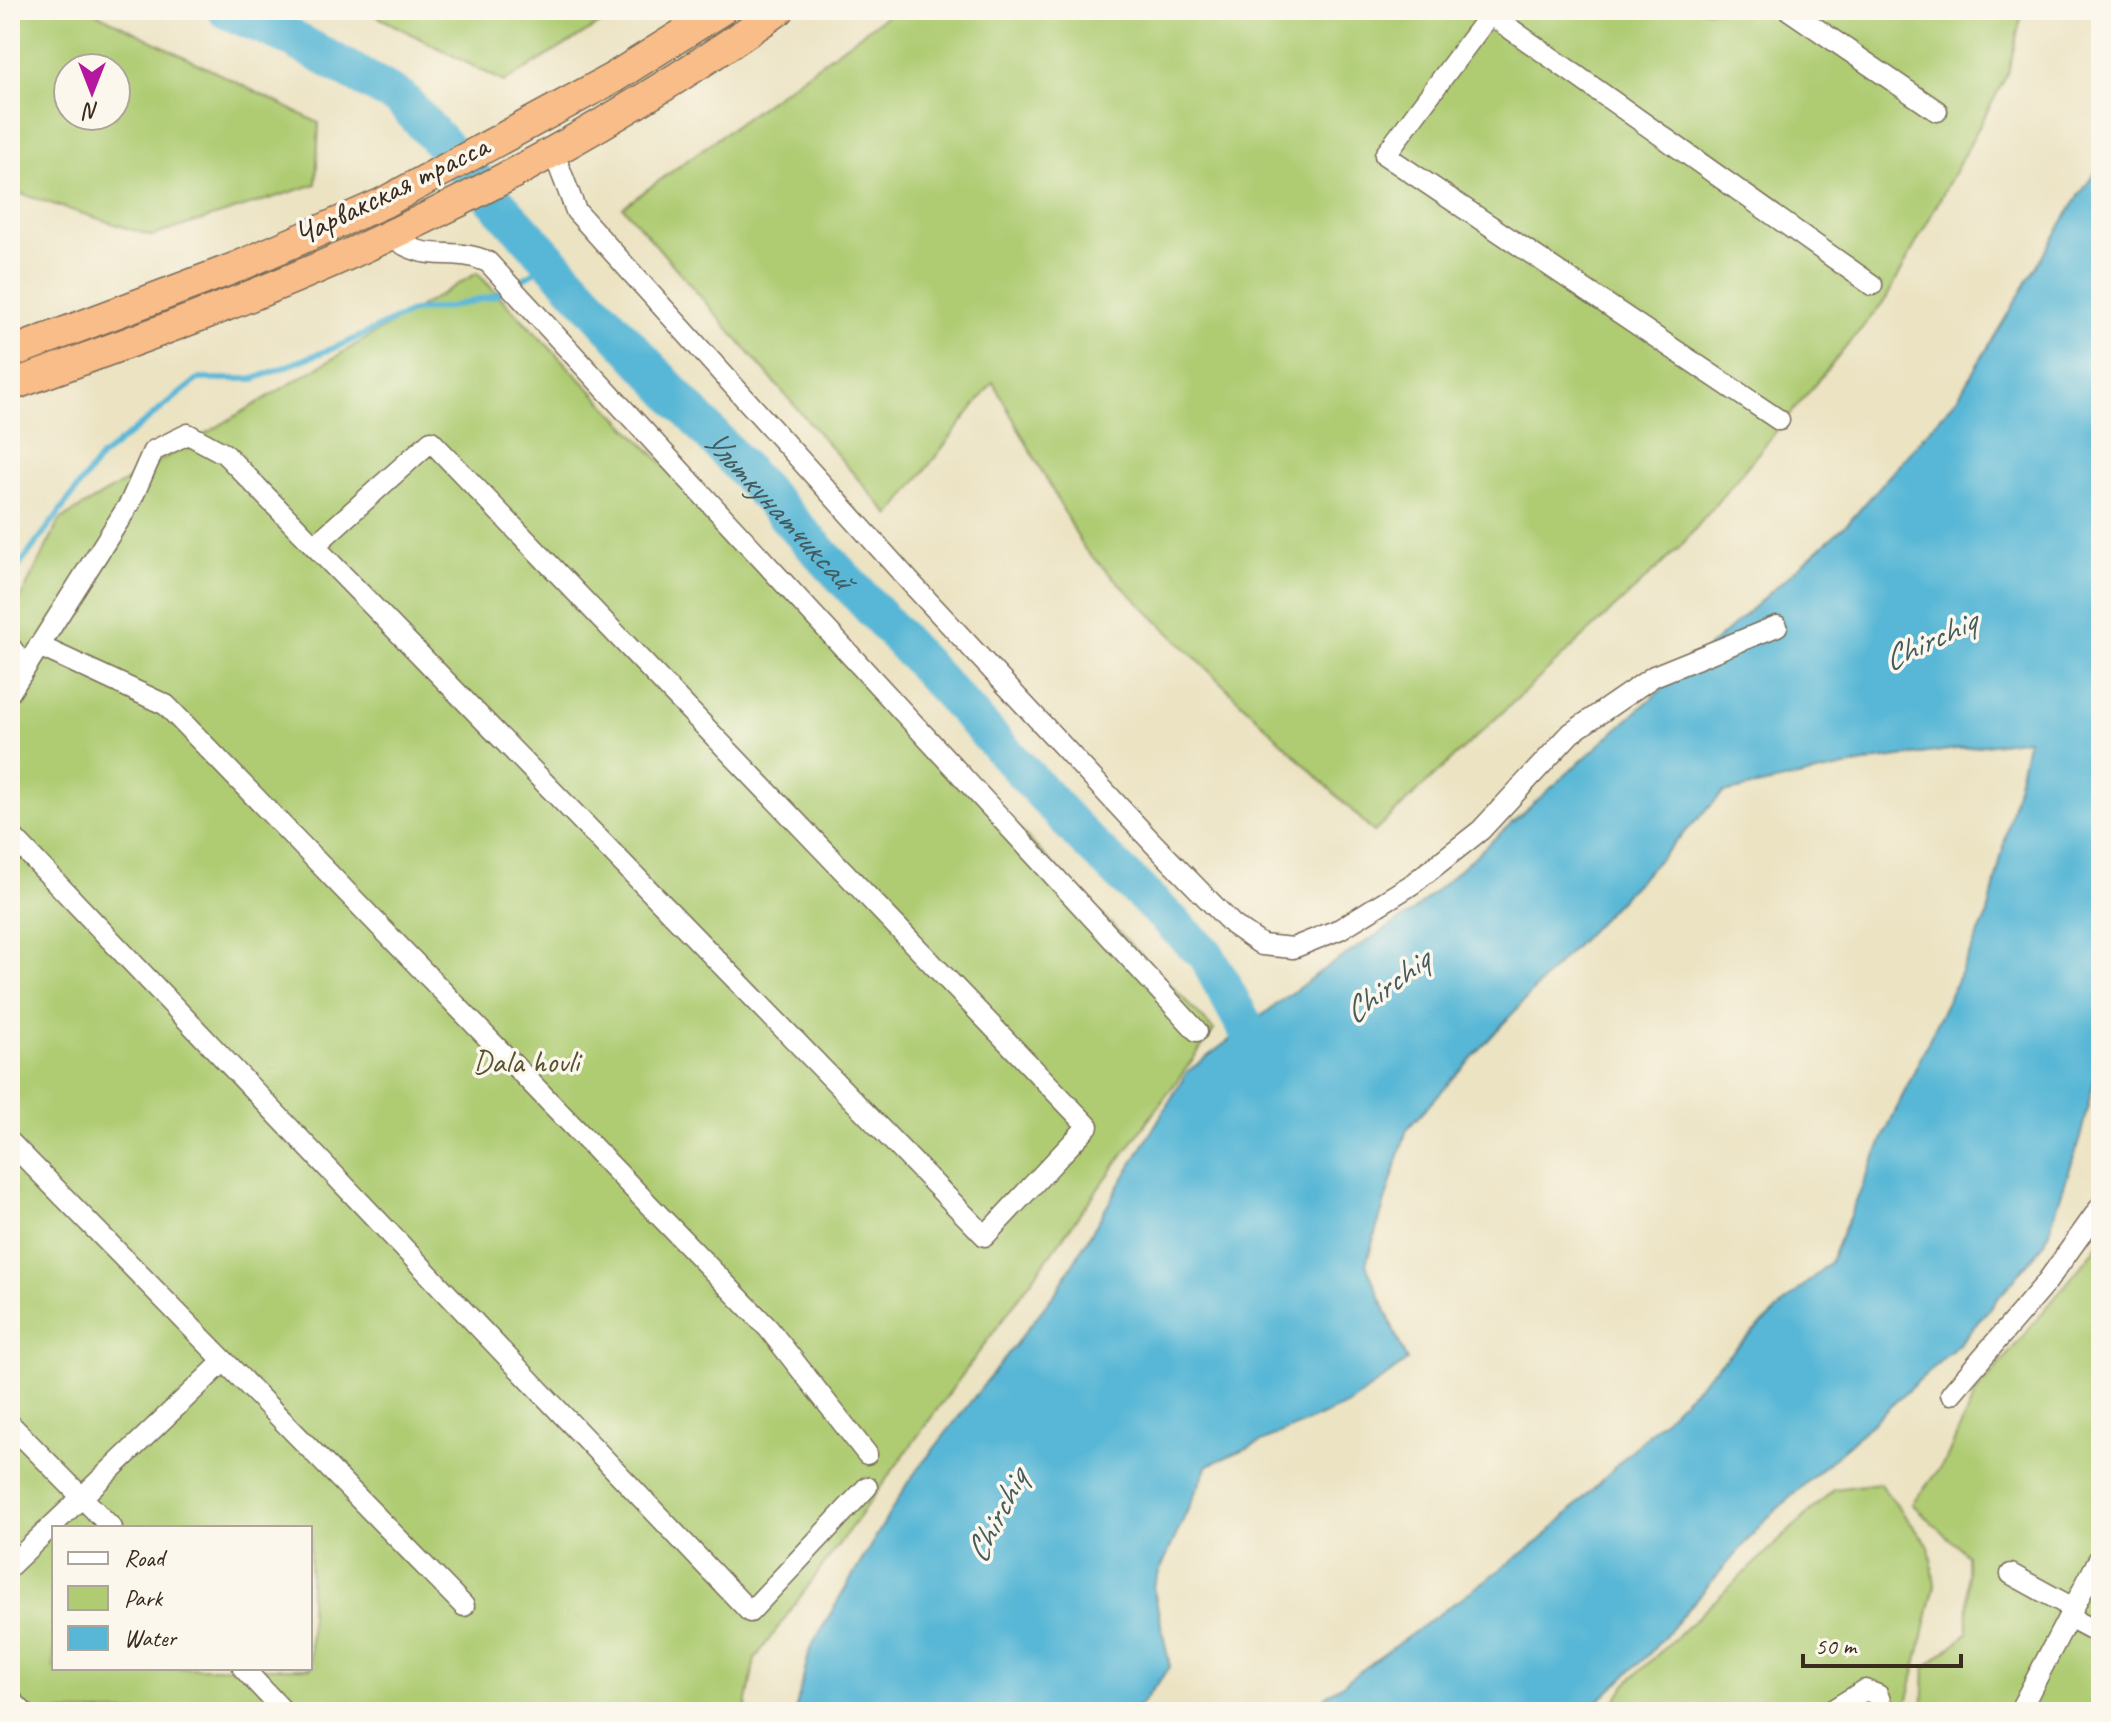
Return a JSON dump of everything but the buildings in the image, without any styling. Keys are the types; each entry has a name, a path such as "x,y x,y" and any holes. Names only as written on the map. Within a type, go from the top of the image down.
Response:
{"highway":[{"name":"Чарвакская трасса","path":"10,353 237,267 383,203 533,124 721,10"},
{"name":"Чарвакская трасса","path":"10,386 247,296 397,232 553,151 709,58 779,10"}],"street":[{"path":"1789,10 1937,111"},
{"path":"1779,420 1385,155 1492,13 1872,285"},
{"path":"553,151 576,211 902,572 1140,829 1233,925 1262,945 1293,948 1340,929 1411,885 1481,830 1571,733 1654,676 1777,626"},
{"path":"397,232 413,252 471,256 488,262 1197,1031"},
{"path":"10,692 130,503 153,451 188,434 225,454 314,546 985,1236 1088,1126 431,441 314,546"},
{"path":"10,646 24,666"},
{"path":"39,646 166,705 768,1328 867,1454"},
{"path":"10,834 750,1612 867,1487"},
{"path":"10,1142 464,1606"},
{"path":"1951,1394 2046,1283 2101,1206"},
{"path":"10,1566 224,1361"},
{"path":"10,1424 110,1526"},
{"path":"2019,1712 2101,1555"},
{"path":"2011,1574 2101,1634"},
{"path":"245,1670 284,1712"},
{"path":"1829,1712 1865,1690 1878,1695 1884,1712"},
{"path":"10,1699 23,1712"}],"green space":[{"path":"10,10 90,10 319,123 316,184 152,236 12,191"},
{"path":"365,10 623,10 504,82"},
{"path":"894,10 2023,10 2008,73 1886,299 1681,546 1374,832 1085,550 993,382 890,516 623,207"},
{"name":"Dala hovli","path":"477,273 1214,1030 755,1659 745,1712 10,1712 10,619 60,520"},
{"path":"2101,1238 2101,1712 1923,1712 1925,1668 1968,1633 1967,1555 1912,1504 1946,1460 1975,1394"},
{"path":"1879,1483 1929,1546 1935,1585 1905,1712 1608,1712 1626,1684 1834,1489"}],"water":[{"name":"Chirchiq","path":"2101,163 2101,1051 2080,1138 2045,1243 1960,1343 1764,1521 1649,1654 1587,1712 1304,1712 1541,1540 1740,1344 1830,1262 1887,1129 1988,914 2028,739 1878,760 1723,793 1555,967 1407,1129 1366,1264 1407,1361 1349,1404 1208,1465 1153,1586 1170,1667 1135,1712 795,1712 810,1649 908,1482 1056,1292 1187,1072 1321,971 1411,913 1849,522 1958,397"}],"waterway":[{"name":"Ульткунатчиксай","path":"226,10 289,37 400,98 1084,838 1206,955 1270,1072"},
{"path":"10,578 100,458 198,379 254,379 346,343 413,311 450,307 494,296 552,262"}]}
